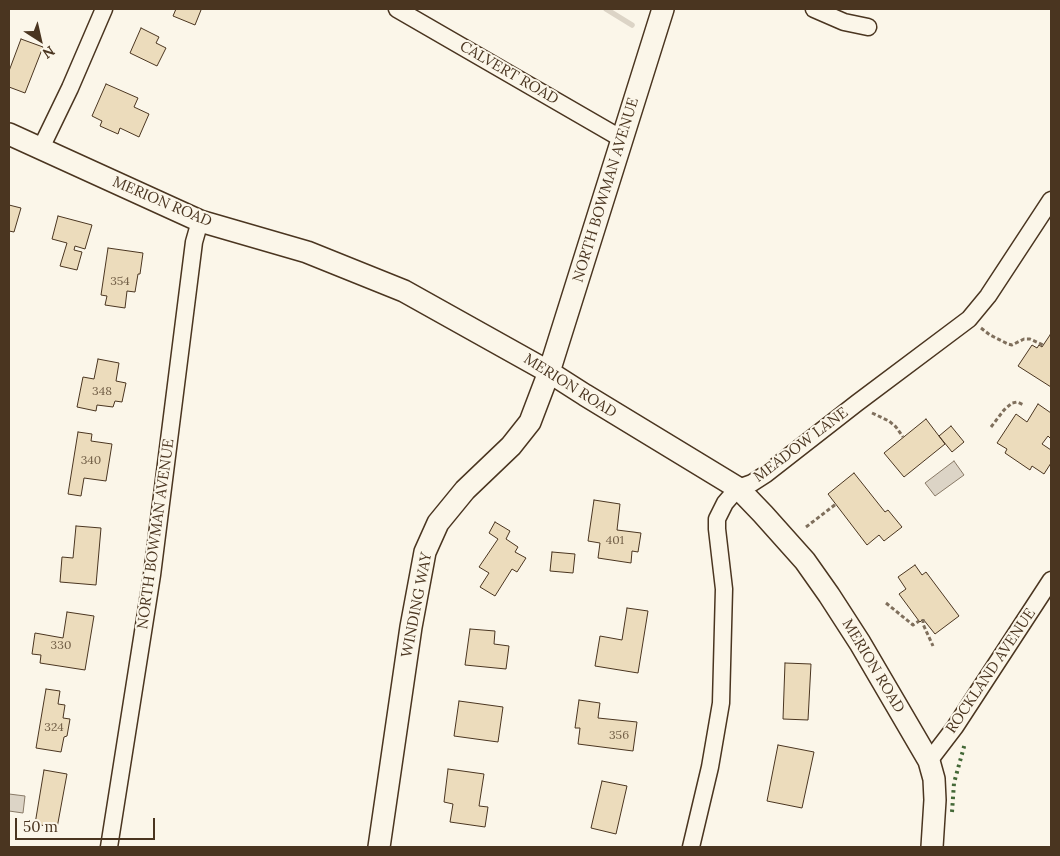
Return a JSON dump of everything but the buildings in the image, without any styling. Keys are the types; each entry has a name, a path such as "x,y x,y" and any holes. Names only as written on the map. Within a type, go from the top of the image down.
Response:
{"street":[{"path":"41,148 70,88 104,9"},
{"name":"CALVERT ROAD","path":"397,9 622,139"},
{"name":"NORTH BOWMAN AVENUE","path":"549,372 663,9"},
{"path":"814,9 844,22 868,27"},
{"name":"MERION ROAD","path":"9,134 200,220 306,252 404,291 549,372 738,488 805,561 829,595 890,692 929,761 934,779 935,800 932,847"},
{"name":"MEADOW LANE","path":"691,847 710,767 721,703 724,588 716,529 717,519 725,503 738,488 752,483 766,474 969,319 988,296 1051,200"},
{"name":"NORTH BOWMAN AVENUE","path":"108,847 152,575 194,242 200,220"},
{"name":"WINDING WAY","path":"379,847 410,636 425,552 438,523 465,490 511,446 530,422 549,372"},
{"name":"ROCKLAND AVENUE","path":"929,761 955,727 1051,580"}],"path":[{"path":"969,319 1008,344 1012,345 1024,339 1030,339 1043,346"},
{"path":"857,403 896,426 903,437"},
{"path":"991,427 1012,403 1024,404"},
{"path":"806,528 836,504"},
{"path":"886,603 913,625 919,621"},
{"path":"924,619 923,624 933,646"}],"shaded area":[{"path":"954,461 964,475 935,496 925,483"},
{"path":"9,794 25,796 23,813 9,811"}],"waterway":[{"path":"606,9 632,25"}],"hedge":[{"path":"952,812 954,783 965,743"}]}
